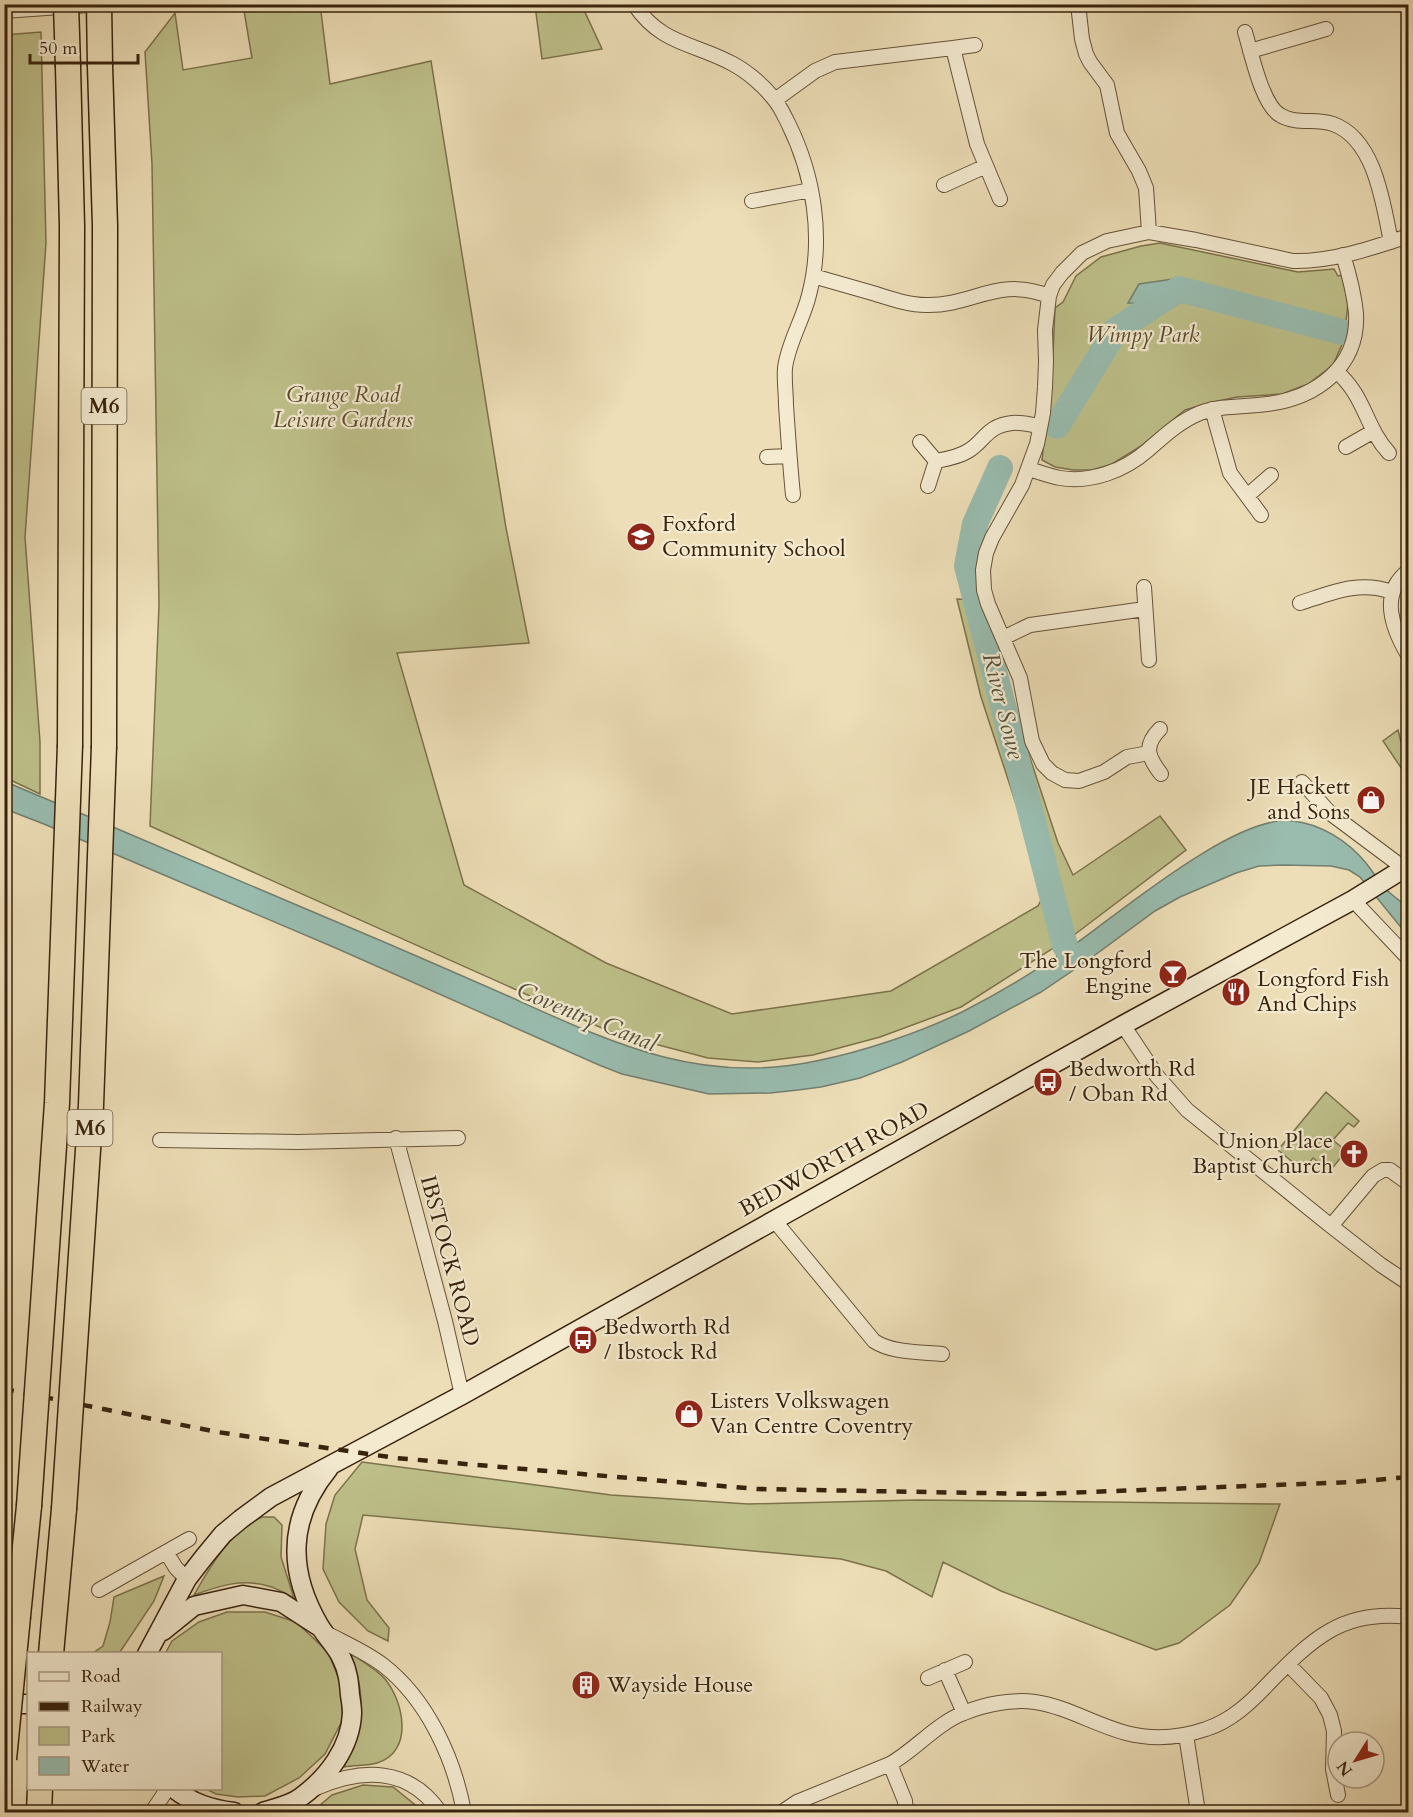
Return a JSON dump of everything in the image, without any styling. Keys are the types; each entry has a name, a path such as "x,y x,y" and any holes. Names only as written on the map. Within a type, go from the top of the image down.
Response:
{"highway":[{"name":"M6","path":"4,1759 29,1506 57,1103 70,744 72,226 66,4"},
{"name":"M6","path":"51,1652 64,1509 91,1105 104,746 105,226 100,4"}],"main road":[{"name":"BEDWORTH ROAD","path":"148,1652 187,1579 223,1534 256,1506 462,1395 1123,1025 1357,898 1403,870"},
{"path":"263,1812 300,1801 323,1779 345,1743 352,1715 348,1677 342,1658 305,1599 296,1559 298,1530 305,1508 330,1466"},
{"path":"156,1636 194,1606 243,1595 281,1602 322,1629"},
{"path":"4,1704 27,1704"},
{"path":"176,1790 207,1810 234,1812"}],"street":[{"path":"4,11 100,4"},
{"path":"634,4 648,23 662,34 733,64 748,74 775,100 804,160 811,190 816,246 809,296 788,351 785,371 793,495"},
{"path":"1078,4 1086,54 1107,85 1117,133 1146,188 1149,232"},
{"path":"1250,51 1326,29"},
{"path":"1245,32 1266,99 1278,115 1296,122 1313,121 1348,130 1363,146 1382,202 1391,242"},
{"path":"775,100 815,71 835,62 975,45"},
{"path":"953,48 976,144 1000,199"},
{"path":"944,185 986,166"},
{"path":"752,201 811,190"},
{"path":"1149,753 1127,757 1104,772 1079,781 1065,780 1042,764 1032,741 1020,678 988,604 983,570 986,552 1029,469 1040,426 1045,378 1048,296 1053,285 1082,253 1107,241 1149,232 1293,261 1343,255 1408,236"},
{"path":"1029,469 1058,478 1072,479 1106,474 1133,462 1183,422 1199,413 1212,409 1289,400 1305,395 1329,379 1347,356 1355,331 1356,314 1353,292 1343,255"},
{"path":"813,276 904,303 924,306 957,302 1001,289 1029,289 1048,296"},
{"path":"1336,371 1348,381 1380,443 1389,453"},
{"path":"1212,409 1230,473 1261,515"},
{"path":"936,460 969,451 982,437 998,426 1012,423 1040,426"},
{"path":"1346,447 1374,431"},
{"path":"920,442 936,460"},
{"path":"767,458 789,456"},
{"path":"928,486 936,460"},
{"path":"1247,496 1271,475"},
{"path":"1408,571 1392,592 1391,610 1393,624 1408,655"},
{"path":"1300,603 1345,588 1359,586 1381,588 1392,592"},
{"path":"1144,587 1149,660"},
{"path":"1003,638 1030,625 1145,609"},
{"path":"1160,729 1150,742 1149,753 1151,761 1161,774"},
{"path":"1302,782 1330,813 1403,870"},
{"path":"1357,898 1408,957"},
{"path":"1123,1025 1157,1076 1187,1110 1331,1226 1408,1283"},
{"name":"IBSTOCK ROAD","path":"396,1138 445,1321 462,1395"},
{"path":"160,1140 298,1142 458,1138"},
{"path":"1331,1226 1379,1171 1390,1170 1408,1183"},
{"path":"774,1220 874,1341 881,1346 895,1349 942,1354"},
{"path":"99,1590 189,1539"},
{"path":"166,1552 176,1568 187,1579"},
{"path":"782,1812 797,1802 890,1764 949,1721 964,1713 1015,1701 1036,1702 1066,1709 1124,1733 1155,1738 1186,1735 1209,1728 1227,1720 1251,1702 1317,1638 1336,1627 1353,1620 1374,1617 1408,1617"},
{"path":"322,1629 384,1666 410,1691 445,1746 455,1774 464,1812"},
{"path":"928,1678 965,1662"},
{"path":"1288,1664 1321,1698 1330,1715 1333,1730"},
{"path":"945,1671 964,1713"},
{"path":"1186,1735 1198,1812"},
{"path":"890,1764 905,1801 906,1812"},
{"path":"300,1801 346,1777 380,1774 407,1783 420,1791 440,1812"},
{"path":"152,1812 167,1790"},
{"path":"1338,1790 1338,1795"}],"green space":[{"name":"Grange Road Leisure Gardens","path":"320,4 330,84 431,61 506,528 529,643 397,653 464,885 606,963 732,1014 891,991 1038,906 1045,892 981,697 957,599 978,600 1058,843 1073,875 1160,816 1186,850 1074,935 961,1007 880,1037 813,1055 758,1062 708,1058 613,1033 150,826 159,605 152,164 145,52 175,13 183,70 252,58 243,5"},
{"path":"535,5 584,5 584,10 602,49 542,59"},
{"path":"41,32 46,243 25,537 40,742 40,794 4,777 4,35"},
{"name":"Wimpy Park","path":"1160,243 1298,272 1334,269 1338,276 1343,275 1348,303 1344,340 1333,365 1308,384 1282,394 1237,397 1185,410 1141,446 1112,464 1092,470 1055,467 1042,460 1053,353 1055,308 1063,302 1076,276 1101,257"},
{"path":"1398,730 1402,746 1408,754 1408,778 1383,741"},
{"path":"1326,1092 1359,1121 1354,1127 1348,1123 1333,1140 1346,1151 1330,1171 1313,1158 1305,1168 1306,1173 1278,1150"},
{"path":"362,1462 611,1495 748,1504 917,1500 1280,1504 1259,1563 1230,1605 1179,1643 1156,1650 1001,1591 943,1562 932,1597 886,1571 841,1559 363,1515 355,1549 367,1600 389,1628 388,1641 368,1631 339,1602 323,1569 326,1524 335,1495"},
{"path":"262,1517 274,1517 282,1525 281,1557 294,1598 271,1587 249,1583 222,1586 194,1595 222,1550 240,1531"},
{"path":"164,1576 154,1601 120,1652 94,1652 103,1646 114,1597"},
{"path":"227,1612 265,1612 296,1622 328,1652 340,1682 343,1719 325,1754 299,1778 265,1796 238,1797 216,1794 208,1790 222,1790 222,1652 166,1652 172,1641 199,1622"},
{"path":"351,1654 385,1679 397,1700 402,1726 397,1748 389,1757 373,1764 344,1767 359,1724 361,1711 360,1685"},
{"path":"363,1785 393,1787 424,1812 312,1812 332,1795"}],"water":[{"path":"1173,279 1192,283 1211,299 1169,304 1128,303 1139,284"},
{"path":"4,781 583,1029 657,1055 694,1064 733,1068 774,1067 816,1061 892,1040 947,1019 1050,961 1182,866 1213,847 1243,832 1270,823 1293,821 1314,826 1333,835 1351,848 1366,863 1386,890 1408,907 1408,936 1360,877 1349,870 1331,866 1259,866 1236,873 1180,897 1155,911 1041,992 969,1031 902,1062 860,1078 821,1087 770,1093 709,1094 622,1074 599,1065 338,949 5,809"}],"waterway":[{"name":"River Sowe","path":"1057,426 1116,330 1179,289 1342,332"},
{"name":"River Sowe","path":"1000,468 975,524 967,566 1065,946"}],"railway":[{"path":"4,1389 217,1432 396,1458 757,1489 1037,1494 1353,1482 1408,1477"}],"place":[{"name":"Foxford Community School","path":"641,537"},
{"name":"JE Hackett and Sons","path":"1371,800"},
{"name":"The Longford Engine","path":"1173,974"},
{"name":"Longford Fish And Chips","path":"1236,992"},
{"name":"Bedworth Rd / Oban Rd","path":"1048,1082"},
{"name":"Union Place Baptist Church","path":"1354,1154"},
{"name":"Bedworth Rd / Ibstock Rd","path":"583,1340"},
{"name":"Listers Volkswagen Van Centre Coventry","path":"689,1414"},
{"name":"Wayside House","path":"586,1685"}],"water label":[{"name":"Coventry Canal","path":"587,1017"}]}
